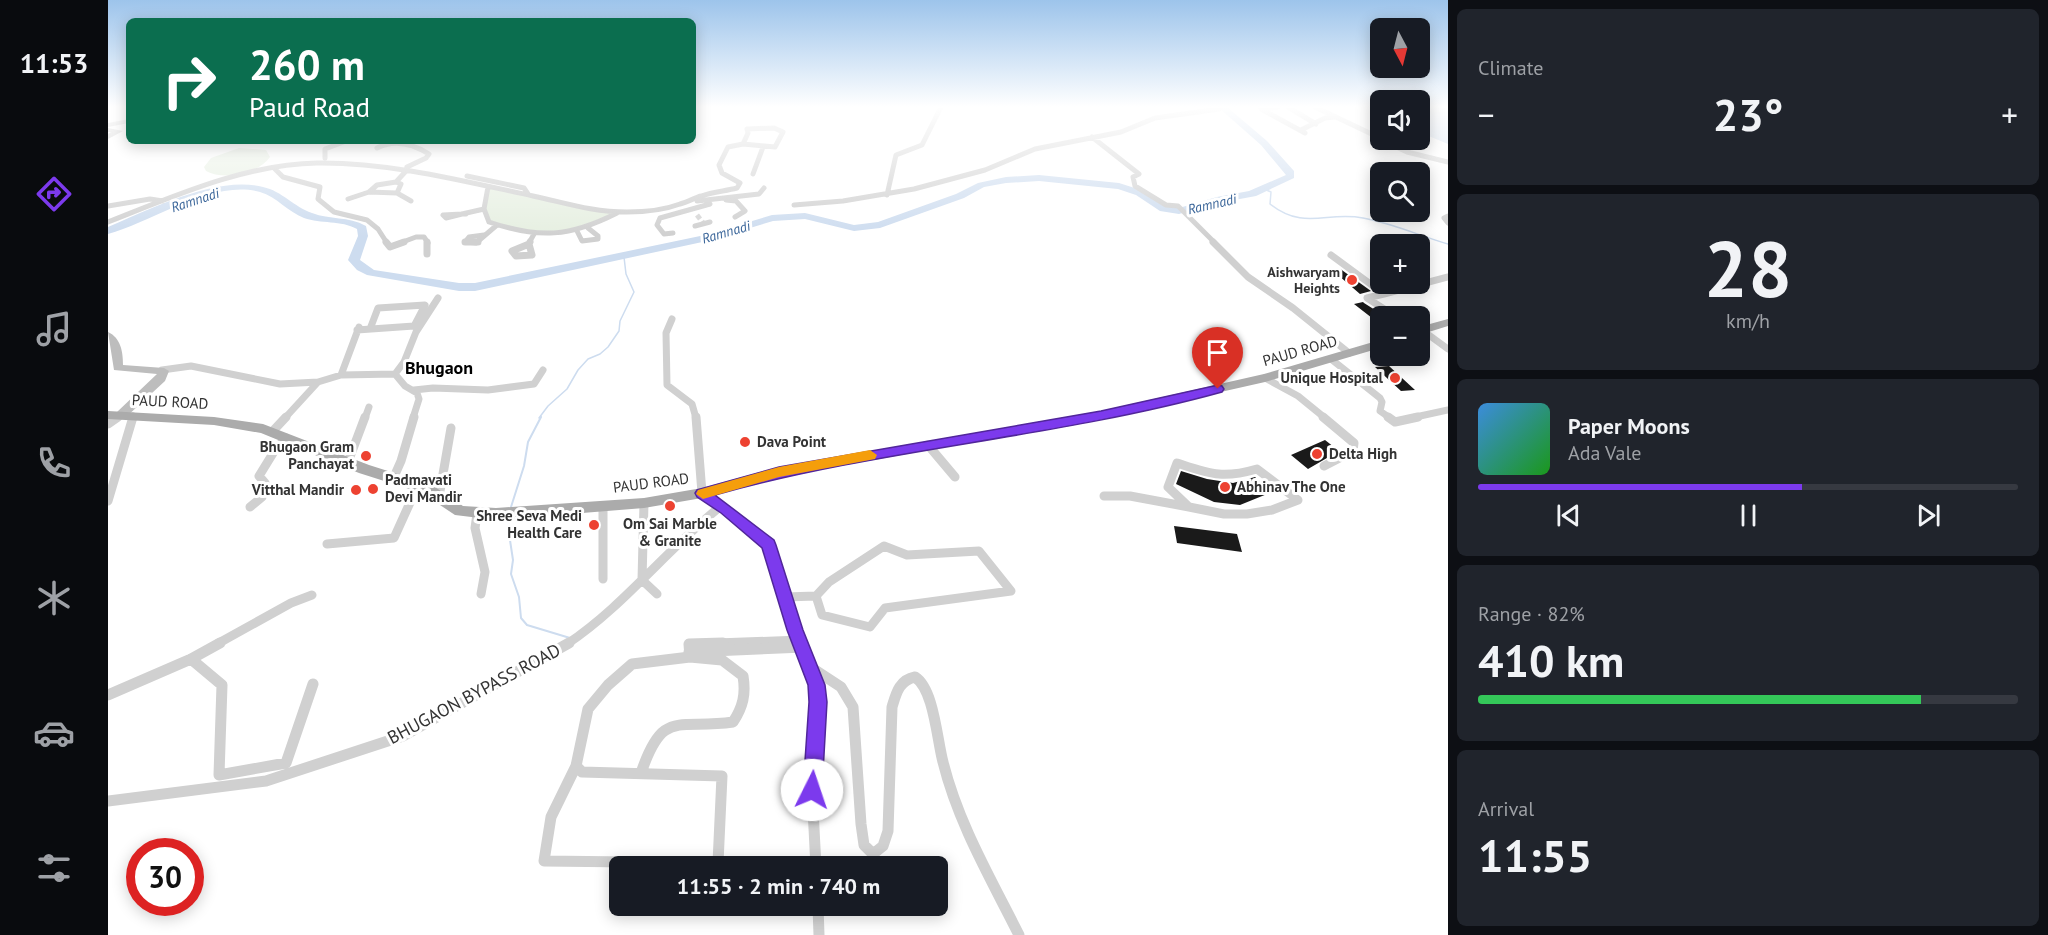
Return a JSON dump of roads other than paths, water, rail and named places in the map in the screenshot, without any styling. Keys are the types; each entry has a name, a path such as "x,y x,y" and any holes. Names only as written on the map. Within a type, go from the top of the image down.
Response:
{"main road":[{"path":"1430,328 1448,322"},
{"name":"PAUD ROAD","path":"121,415 234,423 272,432 393,479 401,479 418,485 460,511 496,514 644,503 702,493 779,472 1101,415 1265,378 1370,347"}],"street":[{"path":"325,151 325,158"},
{"path":"396,182 406,169 429,154 419,151"},
{"path":"726,151 718,167 724,176 740,183"},
{"path":"108,221 223,179 303,163 406,169 516,194 528,194 563,205 618,213 669,208 703,195 737,188 740,183 753,176 762,151"},
{"path":"887,195 896,155 907,151"},
{"path":"794,206 841,203 887,195 985,170 1031,151"},
{"path":"1109,151 1139,174 1133,177 1135,186 1166,205 1178,206 1248,277 1293,308 1349,354"},
{"path":"1404,151 1448,162"},
{"path":"108,206 161,200 253,174 325,158 524,188 528,194"},
{"path":"275,169 283,177 320,187 318,198 334,212 367,220 378,229 390,247 416,237 424,237 428,243 427,255"},
{"path":"369,192 377,185 396,182 402,184 397,193"},
{"path":"488,187 484,209 489,222 518,233 553,236 588,228 618,213"},
{"path":"602,210 699,201 738,194 759,194 764,188"},
{"path":"348,199 369,192 397,193 411,201"},
{"path":"673,232 664,234 657,225 658,221 664,216 726,200 736,201 745,211 735,217"},
{"path":"689,201 697,215"},
{"path":"466,214 484,209"},
{"path":"1448,216 1444,218 1448,223"},
{"path":"695,226 710,222"},
{"path":"484,235 497,225"},
{"path":"577,231 582,242 598,239 598,236 588,228"},
{"path":"529,244 534,234"},
{"path":"1331,255 1370,284"},
{"path":"1430,282 1448,277"},
{"path":"1379,306 1367,298 1384,294"},
{"path":"395,374 404,362 416,332 438,298"},
{"path":"341,375 358,328 370,329 414,326 425,305 378,308 370,329"},
{"path":"672,319 666,333 667,385 692,404 696,413 702,493 769,545 795,630 812,668 818,702 812,790 815,856"},
{"path":"108,335 112,338 117,352 118,368 162,370 190,366 280,384 318,382 341,375 395,374"},
{"path":"1430,337 1448,349"},
{"path":"1331,359 1380,398 1382,402 1380,411 1395,422 1448,410"},
{"path":"108,424 161,378 162,370"},
{"path":"395,374 405,386 414,390 433,388 488,390 534,384 543,370"},
{"path":"1265,378 1298,396 1354,442 1353,451 1324,466"},
{"path":"272,432 318,382"},
{"path":"393,479 402,461 419,399 414,390"},
{"path":"348,462 369,407"},
{"path":"108,501 121,415"},
{"path":"439,497 451,428"},
{"path":"250,507 262,497 265,483 259,476 275,450 286,438"},
{"path":"928,445 955,477"},
{"path":"1104,496 1126,494 1216,514 1240,516 1265,513 1298,500 1257,469 1231,476 1206,472 1178,462 1168,486 1189,507"},
{"path":"327,544 394,538 418,485"},
{"path":"644,503 642,580 657,594"},
{"path":"603,506 603,579"},
{"name":"BHUGAON BYPASS ROAD","path":"108,801 266,781 403,736 554,653 593,627 691,530 721,506"},
{"path":"477,514 475,528 485,572 482,594"},
{"path":"785,597 816,596 829,582 884,546 907,555 979,551 1011,591 885,608 870,627 822,615 816,596"},
{"path":"108,695 191,659 291,603 312,595"},
{"path":"576,766 582,772 722,776 718,863 544,861 551,818 576,766 588,709 608,685 632,664 689,651 802,644"},
{"path":"641,773 648,748 660,731 675,724 719,725 733,722 743,708 746,694 743,676 722,660 689,651"},
{"path":"191,659 222,685 219,775 286,763 313,684"},
{"path":"812,668 841,687 854,707 855,760 861,824 864,845 873,854 883,846 888,826 888,742 896,693 902,681 910,676 919,678 927,685 933,724 952,792 970,836 1019,935"},
{"path":"818,916 819,935"}],"waterway":[{"name":"Ramnadi","path":"108,231 184,200 226,189 245,187 261,189 274,194 309,216 350,222 362,228 363,236 354,260 361,268 371,273 459,287 475,287 707,238 772,218 805,216 854,228 880,225 960,196 981,185 1006,180 1039,178 1119,186 1140,193 1164,209 1179,211 1217,200 1252,194 1291,176 1291,173 1271,151"},
{"path":"1264,189 1271,192 1270,204 1294,217 1350,216 1363,218 1448,244"},
{"path":"539,418 548,406 567,389 578,370 588,359 600,354 608,347 619,331 620,321 634,292 626,274 624,257"},
{"path":"511,507 524,466 528,442 541,417"},
{"path":"510,519 508,527 513,560 511,574 519,597 521,618 527,625 570,638"}],"tunnel":[{"path":"697,215 704,224"}],"place":[{"name":"Aishwaryam Heights","path":"1352,280"},
{"name":"Unique Hospital","path":"1395,378"},
{"name":"Dava Point","path":"745,442"},
{"name":"Delta High","path":"1317,454"},
{"name":"Bhugaon Gram Panchayat","path":"366,456"},
{"name":"Abhinav The One","path":"1225,487"},
{"name":"Padmavati Devi Mandir","path":"373,489"},
{"name":"Vitthal Mandir","path":"356,490"},
{"name":"Om Sai Marble & Granite","path":"670,506"},
{"name":"Shree Seva Medi Health Care","path":"594,525"}],"district":[{"name":"Bhugaon","path":"439,368"}]}
